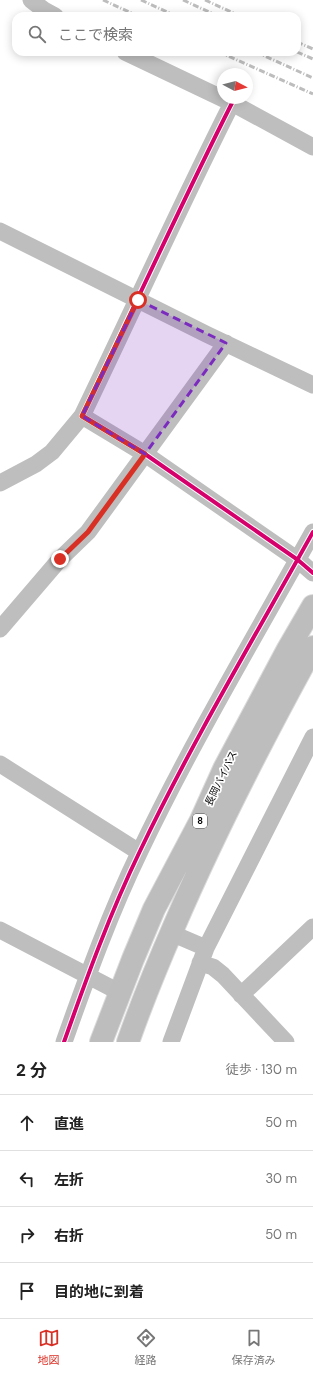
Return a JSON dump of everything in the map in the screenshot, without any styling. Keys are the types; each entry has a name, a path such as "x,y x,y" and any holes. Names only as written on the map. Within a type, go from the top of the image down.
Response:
{"highway":[{"name":"長岡バイパス","path":"101,1042 154,909 201,820 224,768 288,649 313,606"},
{"name":"長岡バイパス","path":"128,1042 139,1008 190,890 241,783 313,647"}],"street":[{"path":"31,0 48,12"},
{"path":"133,56 217,96"},
{"path":"0,483 36,464 52,452 82,416 200,166 231,104"},
{"path":"234,104 313,147"},
{"path":"0,231 313,385"},
{"path":"0,629 60,559 88,532 226,342"},
{"path":"82,416 145,454 307,568"},
{"path":"64,1042 99,944 139,852 188,754 307,568 313,532"},
{"path":"171,1042 203,956 313,737"},
{"path":"0,764 139,852"},
{"path":"241,995 313,927"},
{"path":"0,930 120,992"},
{"path":"171,933 203,956 286,1042"}],"highlighted area":[{"path":"138,300 226,343 145,454 82,416"}],"railway":[{"path":"103,0 129,12"},
{"path":"141,0 167,12"},
{"path":"183,0 209,12"},
{"path":"205,0 231,12"},
{"path":"301,44 313,49"},
{"path":"301,54 313,59"},
{"path":"228,56 313,94"},
{"path":"265,56 313,78"}],"cycle path":[{"path":"232,104 82,416 145,454 298,560 313,573"},
{"path":"64,1042 90,969 109,922 129,874 160,810 202,730 313,532"}],"route":[{"path":"60,559 88,532 145,454 82,416 138,300"}]}
